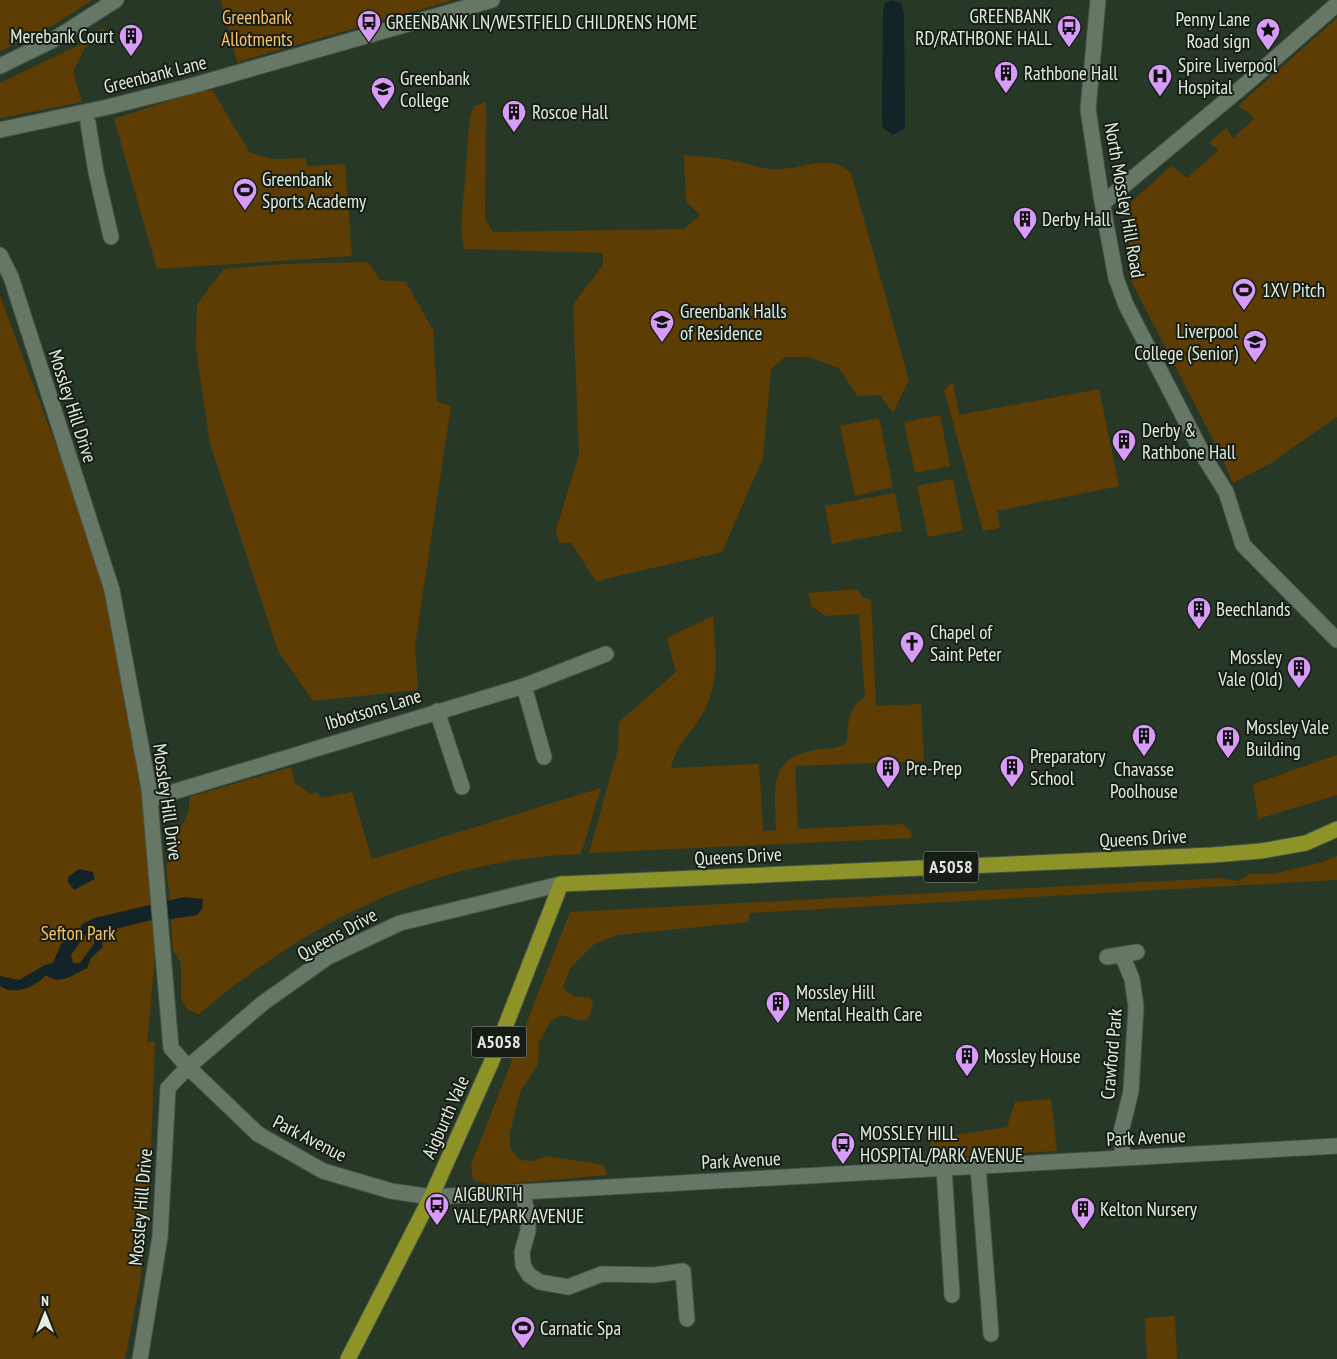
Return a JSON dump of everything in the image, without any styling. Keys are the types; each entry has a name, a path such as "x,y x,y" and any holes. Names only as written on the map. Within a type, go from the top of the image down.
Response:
{"main road":[{"name":"Queens Drive","path":"560,884 1213,855 1261,851 1306,843 1337,829"},
{"name":"Aigburth Vale","path":"348,1359 431,1197 491,1063 560,884"}],"street":[{"path":"0,66 53,40 116,0"},
{"name":"Greenbank Lane","path":"0,130 108,107 171,91 492,0"},
{"name":"North Mossley Hill Road","path":"1098,0 1088,109 1116,278 1126,305 1206,460 1226,492 1243,546 1337,640"},
{"path":"1103,203 1247,83 1337,4"},
{"path":"88,122 96,172 111,237"},
{"name":"Mossley Hill Drive","path":"0,255 11,277 112,590 150,799 171,1048 188,1067 168,1088 160,1238 140,1359"},
{"name":"Ibbotsons Lane","path":"150,799 524,686 606,654"},
{"path":"524,686 544,757"},
{"path":"437,711 462,787"},
{"name":"Queens Drive","path":"188,1067 263,1003 328,957 400,923 560,884"},
{"name":"Crawford Park","path":"1107,957 1129,954 1136,1006 1131,1090 1120,1132 1123,1158"},
{"name":"Park Avenue","path":"188,1067 258,1134 323,1171 391,1191 431,1197 1337,1146"},
{"path":"978,1166 991,1334"},
{"path":"944,1168 952,1295"},
{"path":"522,1192 528,1222 522,1252 523,1265 529,1275 540,1282 568,1287 602,1274 654,1275 683,1271 687,1319"}],"green space":[{"path":"0,0 92,0 54,25 0,51"},
{"name":"Greenbank Allotments","path":"221,0 454,0 237,62"},
{"path":"1337,18 1337,417 1271,463 1233,483 1219,451 1128,275 1129,204 1171,166 1187,178 1219,150 1209,143 1226,128 1233,138 1254,119 1248,112 1238,106"},
{"path":"103,28 105,32 84,49 73,72 82,102 0,118 0,83 77,46"},
{"name":"Greenbank Sports Academy","path":"212,90 250,153 273,159 306,158 307,166 345,164 352,256 157,269 114,119 195,92"},
{"path":"486,102 485,219 493,232 684,229 700,215 686,202 684,155 722,159 773,169 825,163 842,167 851,173 909,380 893,413 880,395 857,396 839,368 809,357 785,357 771,369 763,458 722,552 596,581 571,543 559,543 556,530 579,455 573,305 603,265 603,253 464,249 461,230 470,116 475,106"},
{"path":"368,262 380,280 406,282 433,330 437,402 451,406 415,645 418,690 313,701 278,651 210,444 196,349 197,304 224,269 284,264"},
{"name":"Sefton Park","path":"0,296 104,574 142,774 157,937 147,1042 155,1041 149,1203 147,1221 137,1221 137,1227 145,1230 140,1283 125,1359 0,1359"},
{"path":"953,382 959,415 1099,389 1119,486 997,511 1000,528 983,531 944,390"},
{"path":"940,415 950,466 915,473 904,422"},
{"path":"879,418 893,487 855,496 840,426"},
{"path":"953,479 963,530 928,537 917,486"},
{"path":"895,493 902,531 832,544 825,506"},
{"path":"858,589 862,597 871,600 876,706 921,704 924,761 795,766 798,829 902,824 911,831 912,838 589,853 618,749 619,722 676,672 667,638 713,616 715,667 712,691 702,715 676,752 671,768 759,764 763,831 776,830 775,787 783,766 791,758 804,752 836,748 847,742 852,711 859,701 865,697 859,614 826,616 812,607 808,593"},
{"path":"1337,755 1337,795 1258,819 1253,784"},
{"path":"291,767 295,783 311,794 317,792 321,798 352,792 372,859 601,788 581,854 526,859 474,868 424,882 376,901 330,923 286,950 242,980 199,1014 188,1010 181,999 181,962 173,951 171,919 197,915 202,909 202,903 184,897 170,900 166,864 171,858 170,835 186,819 189,809 189,797"},
{"path":"1337,856 1337,880 749,913 749,922 617,935 593,945 570,968 563,988 573,996 590,998 593,1005 588,1019 581,1021 561,1015 551,1021 539,1042 538,1065 520,1092 510,1133 510,1148 520,1160 533,1161 547,1156 604,1165 607,1175 493,1185 473,1180 471,1165 570,912 1220,878 1239,881 1250,874 1272,874 1323,862"},
{"path":"1051,1099 1057,1151 931,1158 930,1139 1007,1127 1015,1102"},
{"path":"1175,1316 1177,1359 1147,1359 1145,1318"}],"shaded area":[{"path":"893,0 902,4 904,14 905,128 893,135 883,128 882,121 883,12 885,3"},
{"path":"79,869 93,872 95,879 74,890 68,882 68,877"},
{"path":"184,897 203,899 202,909 197,915 151,920 100,933 103,947 91,958 87,968 71,976 56,980 46,975 37,983 18,990 6,989 0,986 0,976 19,980 45,965 53,963 61,944 80,931 81,925 94,918","holes":["85,935 90,935 94,938 94,944 80,963 73,963 71,955"]}],"place":[{"name":"GREENBANK LN/WESTFIELD CHILDRENS HOME","path":"369,43"},
{"name":"GREENBANK RD/RATHBONE HALL","path":"1069,48"},
{"name":"Penny Lane Road sign","path":"1268,51"},
{"name":"Merebank Court","path":"131,57"},
{"name":"Rathbone Hall","path":"1006,94"},
{"name":"Spire Liverpool Hospital","path":"1160,97"},
{"name":"Greenbank College","path":"383,110"},
{"name":"Roscoe Hall","path":"514,133"},
{"name":"Greenbank Sports Academy","path":"245,211"},
{"name":"Derby Hall","path":"1025,240"},
{"name":"1XV Pitch","path":"1244,311"},
{"name":"Greenbank Halls of Residence","path":"662,343"},
{"name":"Liverpool College (Senior)","path":"1255,363"},
{"name":"Derby & Rathbone Hall","path":"1124,462"},
{"name":"Beechlands","path":"1199,630"},
{"name":"Chapel of Saint Peter","path":"912,664"},
{"name":"Mossley Vale (Old)","path":"1299,689"},
{"name":"Chavasse Poolhouse","path":"1144,757"},
{"name":"Mossley Vale Building","path":"1228,759"},
{"name":"Preparatory School","path":"1012,788"},
{"name":"Pre-Prep","path":"888,789"},
{"name":"Mossley Hill Mental Health Care","path":"778,1024"},
{"name":"Mossley House","path":"967,1077"},
{"name":"MOSSLEY HILL HOSPITAL/PARK AVENUE","path":"843,1165"},
{"name":"AIGBURTH VALE/PARK AVENUE","path":"437,1226"},
{"name":"Kelton Nursery","path":"1083,1230"},
{"name":"Carnatic Spa","path":"523,1349"}]}
